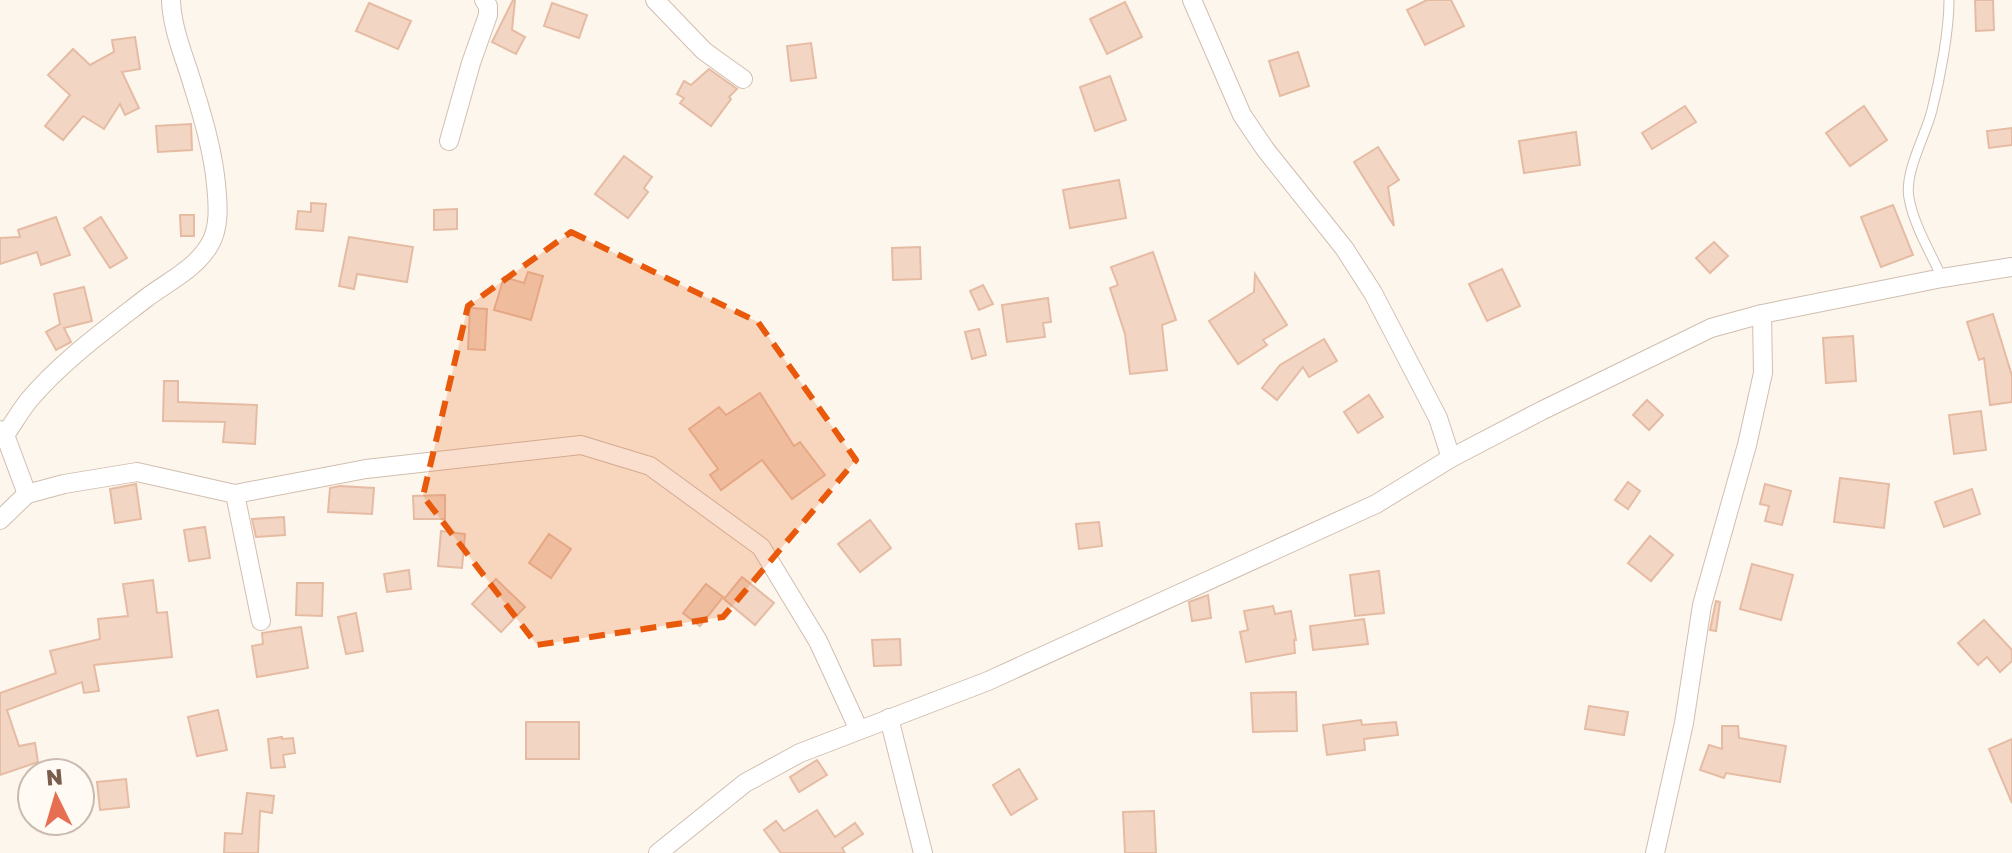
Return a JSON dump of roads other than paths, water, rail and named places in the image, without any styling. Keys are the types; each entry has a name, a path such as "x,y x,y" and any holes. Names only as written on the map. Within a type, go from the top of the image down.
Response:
{"street":[{"path":"27,494 3,433 29,400 62,367 147,297 196,263 211,243 217,222 217,186 211,149 179,41 171,0"},
{"path":"449,141 488,15 484,0"},
{"path":"655,0 704,51 743,79"},
{"path":"1192,0 1242,115 1265,149 1344,248 1373,293 1438,418 1451,458"},
{"path":"658,853 745,783 800,753 1002,675 1376,504 1451,458 1617,372 1711,328 1762,314 2012,267"},
{"path":"1655,853 1684,723 1702,605 1747,445 1763,373 1762,314"},
{"path":"0,520 27,494 64,484 137,472 235,494 366,469 581,445 650,466 761,547 818,641 859,730"},
{"path":"235,494 261,621"},
{"path":"889,718 923,853"}],"lane":[{"path":"1942,278 1908,196 1919,145 1932,112 1949,0"}]}
